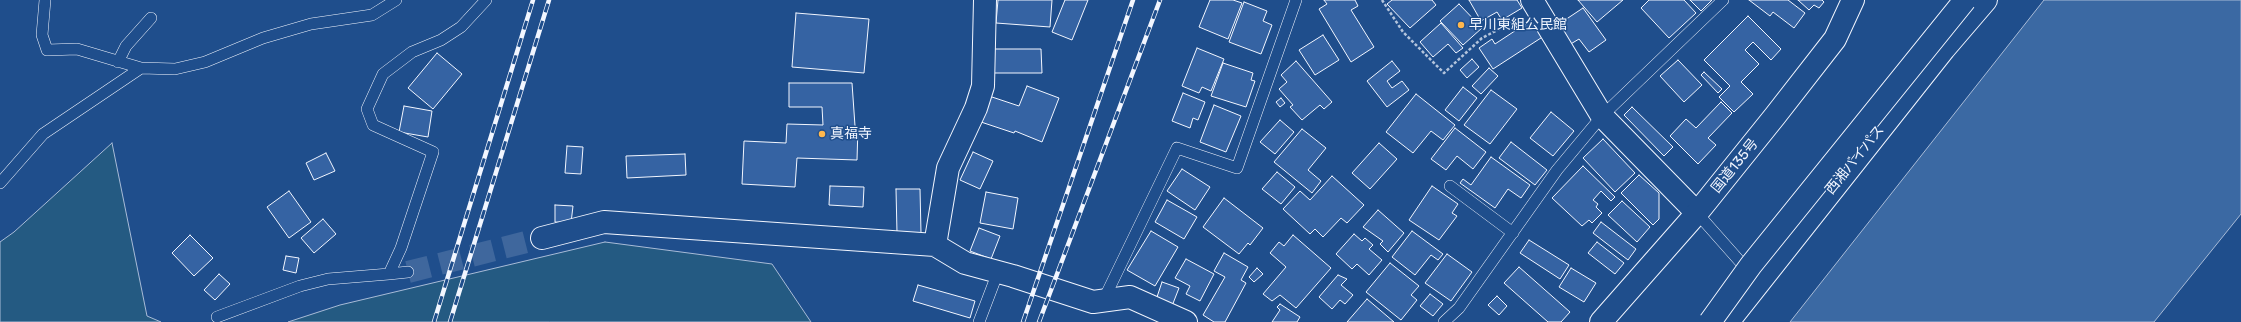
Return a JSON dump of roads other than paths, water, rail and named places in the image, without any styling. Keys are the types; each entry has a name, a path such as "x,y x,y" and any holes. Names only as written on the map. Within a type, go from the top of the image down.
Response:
{"main road":[{"path":"935,245 948,168 976,108 983,86 985,0"},
{"name":"国道135号","path":"1601,322 1697,213 1835,39 1853,0"},
{"name":"西湘バイパス","path":"1710,322 1766,246 1965,0"},
{"name":"西湘バイパス","path":"1728,322 1929,68 1986,0"},
{"path":"1535,5 1602,116 1697,213"},
{"path":"542,238 604,222 935,245 965,263 1093,302 1104,299 1130,297 1186,322"}],"lane":[{"path":"45,0 42,35 47,50 77,48 141,68 175,69 205,62 263,38 304,26 372,15 396,0"},
{"path":"389,274 401,248 433,152 373,125 367,109 383,74 412,52 441,40 462,27 486,0"},
{"path":"1104,299 1176,148 1237,168 1296,0"},
{"path":"1444,322 1459,308 1557,170 1602,116 1722,0"},
{"path":"118,62 126,46 152,18"},
{"path":"0,183 43,134 141,68"},
{"path":"1450,186 1513,233"},
{"path":"1697,213 1743,265 1746,289 1726,318 1710,322"},
{"path":"217,317 300,286 328,279 408,272"},
{"path":"979,322 998,272"}],"tunnel":[{"path":"408,272 542,238"}],"railway":[{"path":"434,322 533,0"},
{"path":"450,322 549,0"},
{"path":"1023,322 1133,0"},
{"path":"1039,322 1160,0"}],"place":[{"name":"早川東組公民館","path":"1461,25"},
{"name":"真福寺","path":"822,134"}]}
